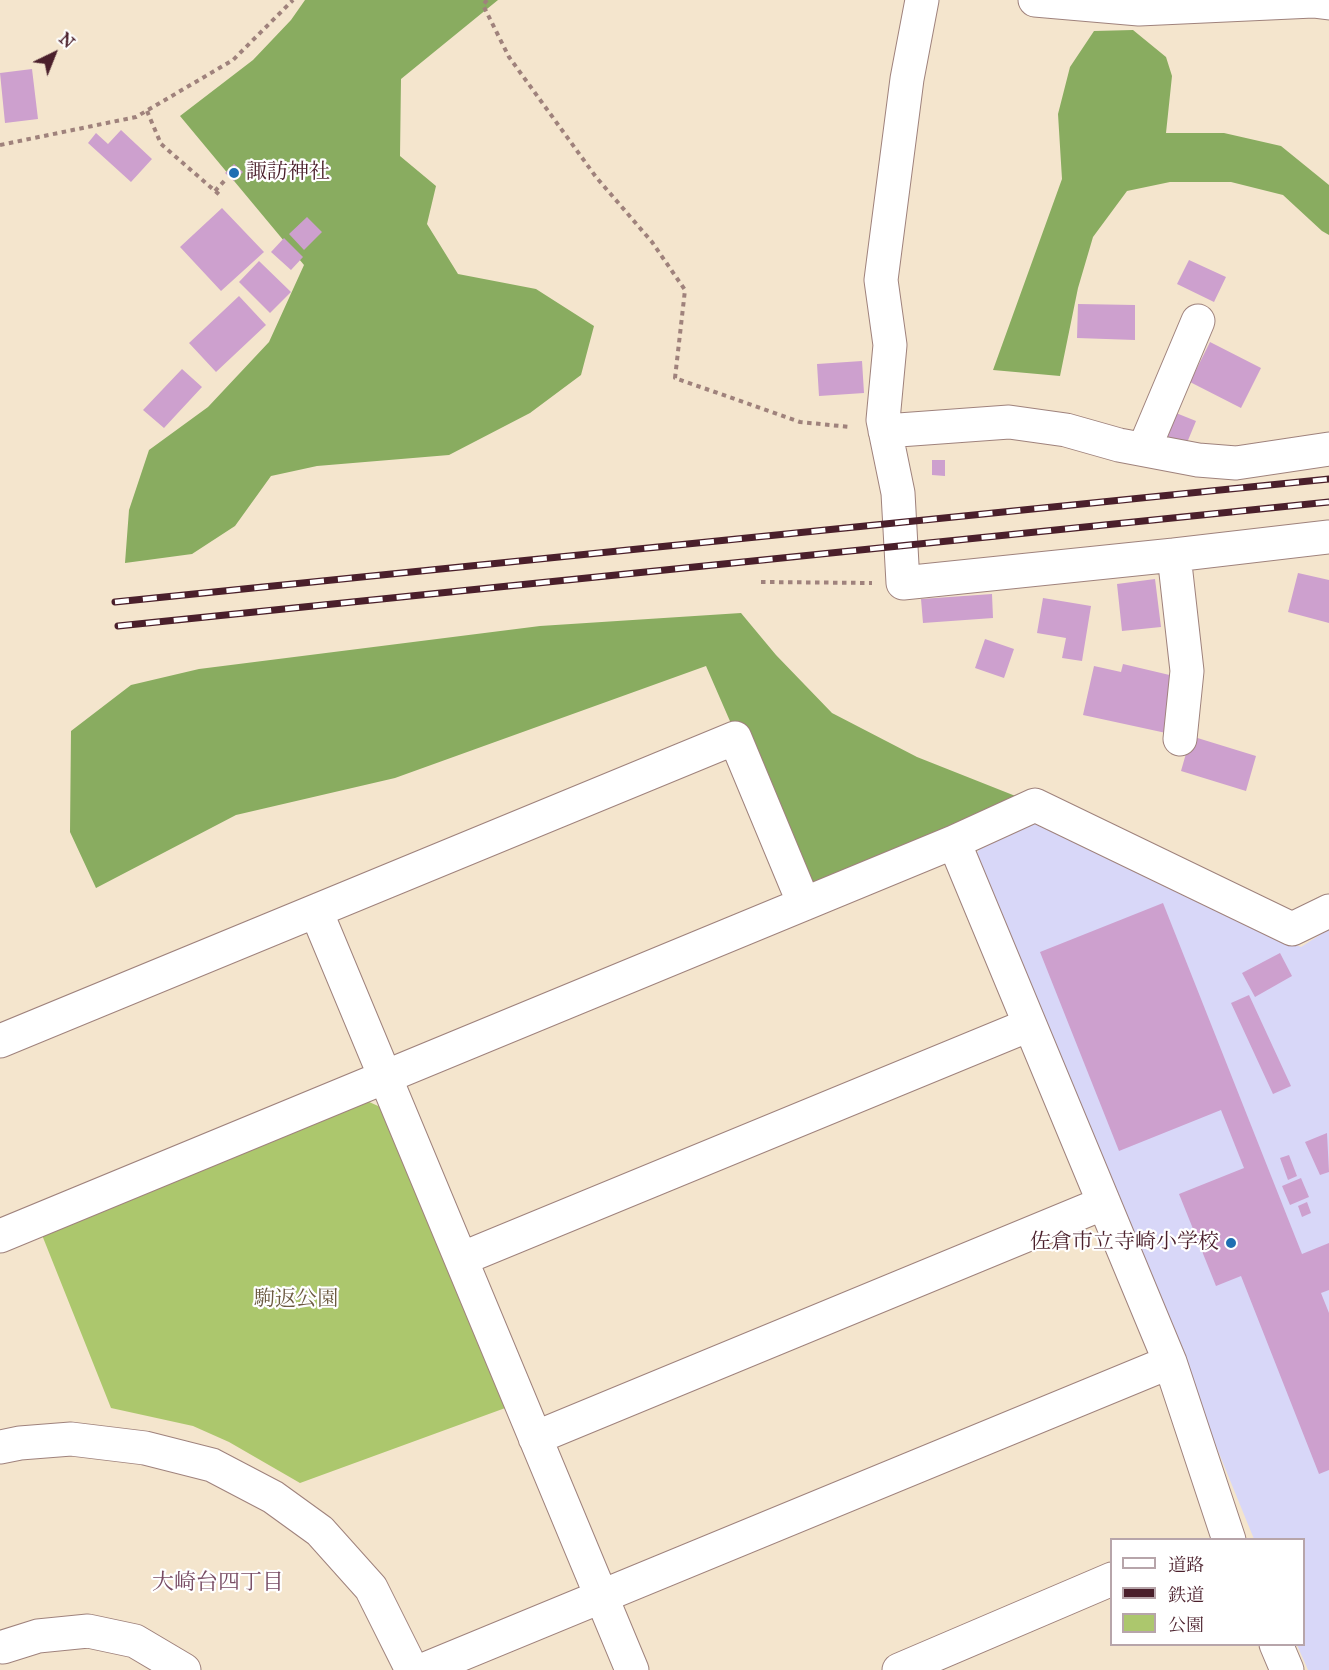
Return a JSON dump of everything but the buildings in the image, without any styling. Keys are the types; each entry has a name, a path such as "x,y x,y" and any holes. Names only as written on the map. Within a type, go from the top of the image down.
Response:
{"street":[{"path":"922,0 907,79 881,280 891,345 883,420 898,493 903,583 1329,537"},
{"path":"1035,0 1139,9 1313,1 1329,3"},
{"path":"1144,449 1198,321"},
{"path":"885,430 1009,422 1065,430 1119,445 1198,460 1236,463 1329,449"},
{"path":"1174,555 1187,671 1180,739"},
{"path":"0,1041 735,738 804,904"},
{"path":"0,1236 954,842 1035,805 1292,929 1329,911"},
{"path":"954,842 1170,1362 1219,1537"},
{"path":"316,911 632,1670"},
{"path":"461,1259 1029,1025"},
{"path":"535,1438 1104,1203"},
{"path":"423,1670 1170,1362"},
{"path":"0,1447 71,1439 145,1448 212,1465 273,1497 320,1531 371,1588 412,1670"},
{"path":"899,1670 1110,1580"},
{"path":"1,1645 38,1636 88,1631 135,1641 184,1670"},
{"path":"1277,1646 1287,1670"}],"path":[{"path":"0,145 136,117 233,60 293,0"},
{"path":"487,0 483,5 509,57 596,177 652,242 685,290 675,378 800,422 885,430"},
{"path":"147,111 161,144 222,197"},
{"path":"215,191 226,178"},
{"path":"761,582 903,583"}],"shaded area":[{"name":"佐倉市立寺崎小学校","path":"1042,821 1301,947 1329,929 1329,1670 1308,1670 1297,1646 1305,1646 1305,1538 1254,1538 975,855 990,836 1024,822"}],"green space":[{"path":"305,0 498,0 401,79 400,156 436,186 427,224 458,274 536,289 594,326 581,375 530,413 449,455 317,466 271,476 235,526 192,554 125,563 129,510 149,450 208,407 269,342 304,265 180,116 253,60 291,20"},
{"path":"1133,30 1166,57 1172,76 1166,133 1224,133 1281,146 1329,185 1329,235 1283,195 1231,182 1170,182 1127,191 1093,237 1078,288 1060,376 993,370 1062,179 1058,114 1070,67 1094,31"},
{"path":"741,613 776,655 832,713 917,757 1023,799 803,889 706,666 395,778 236,815 96,888 70,832 71,731 131,685 199,669 540,626"},
{"name":"駒返公園","path":"367,1101 387,1110 508,1407 300,1483 229,1442 193,1426 111,1408 42,1235"}],"railway":[{"path":"115,602 1329,479"},
{"path":"118,626 1329,502"}],"place":[{"name":"諏訪神社","path":"234,173"},
{"name":"佐倉市立寺崎小学校","path":"1231,1243"}],"district":[{"name":"大崎台四丁目","path":"218,1584"}]}
